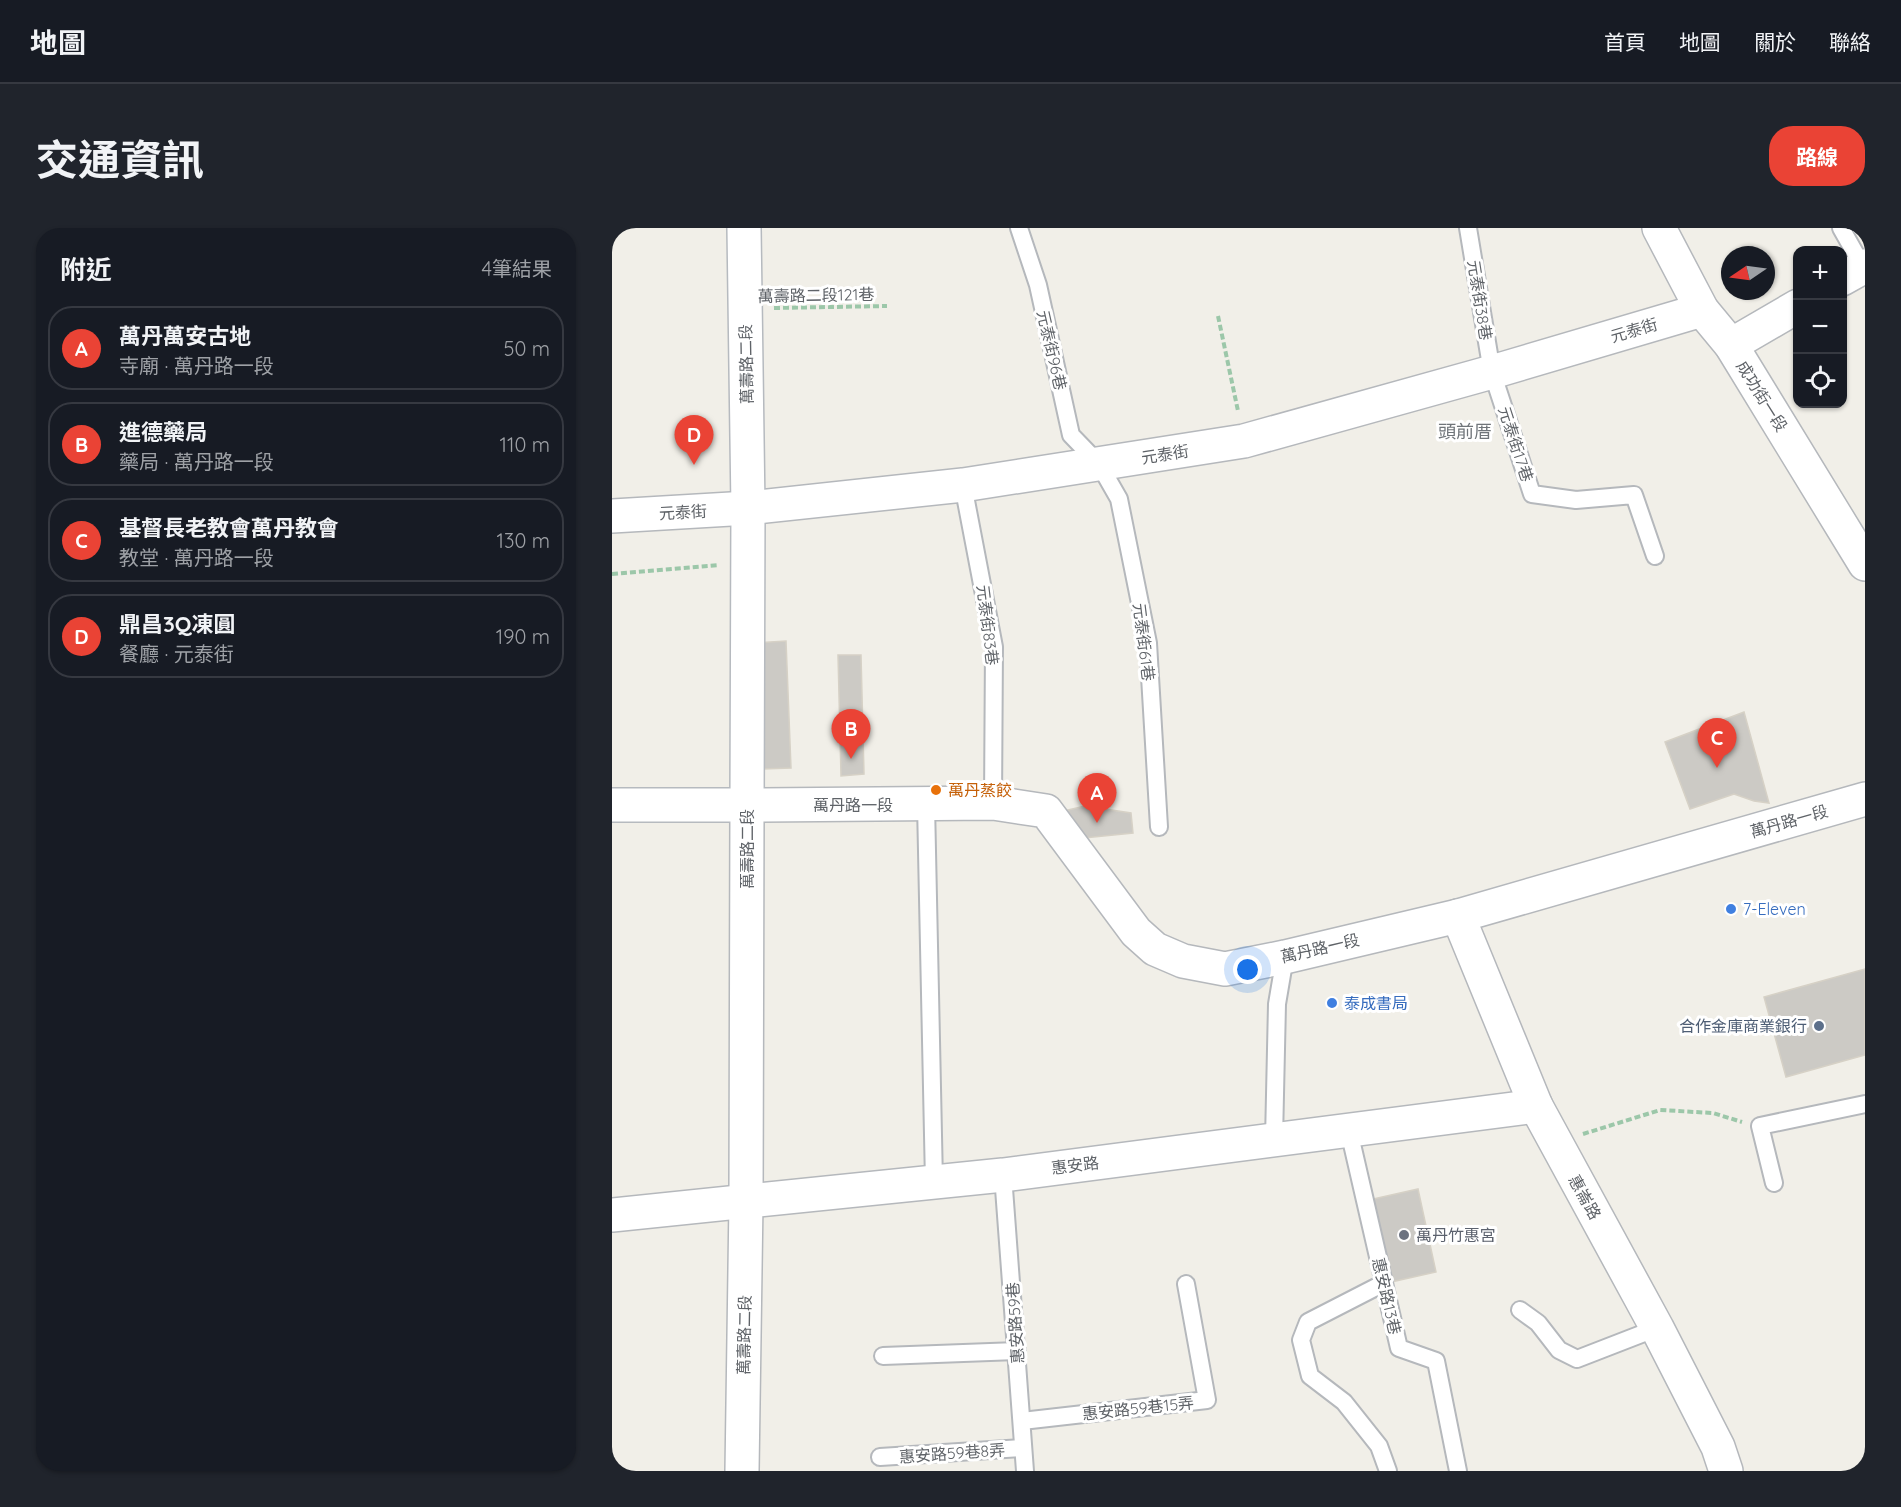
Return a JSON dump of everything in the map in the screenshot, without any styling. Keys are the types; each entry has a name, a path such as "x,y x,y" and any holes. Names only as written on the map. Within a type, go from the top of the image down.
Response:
{"street":[{"name":"萬壽路二段","path":"742,1471 746,1202 748,562 744,228"},
{"name":"成功街一段","path":"1659,228 1702,310 1731,345 1865,564"},
{"path":"1731,345 1793,308"},
{"name":"元泰街","path":"612,516 748,508 963,485 1244,441 1492,372 1702,310"},
{"name":"萬丹路一段","path":"612,805 993,803 1046,811 1136,932 1155,949 1183,961 1226,969 1458,916 1865,799"},
{"name":"惠崙路","path":"1458,916 1536,1106 1657,1328 1718,1447 1726,1471"},
{"name":"惠安路","path":"612,1215 1003,1175 1536,1106"}],"lane":[{"name":"元泰街96巷","path":"1019,228 1038,285 1071,435 1099,464"},
{"name":"元泰街38巷","path":"1468,228 1492,372"},
{"path":"1841,228 1857,271"},
{"name":"元泰街17巷","path":"1492,372 1532,494 1576,500 1634,495 1655,556"},
{"name":"元泰街61巷","path":"1099,464 1119,499 1148,643 1159,827"},
{"name":"元泰街83巷","path":"963,485 994,647 993,803"},
{"path":"926,804 934,1182"},
{"path":"1274,1140 1277,1004 1286,957"},
{"path":"1774,1183 1760,1126 1865,1104"},
{"name":"惠安路13巷","path":"1349,1131 1399,1348 1436,1361 1458,1471"},
{"name":"惠安路59巷","path":"1003,1175 1025,1471"},
{"path":"1384,1283 1308,1322 1302,1340 1310,1376 1344,1402 1379,1446 1388,1471"},
{"name":"惠安路59巷15弄","path":"1022,1421 1208,1400 1186,1284"},
{"path":"1520,1310 1538,1323 1559,1350 1577,1359 1657,1328"},
{"path":"883,1356 1017,1351"},
{"name":"惠安路59巷8弄","path":"880,1457 1023,1448"}],"path":[{"name":"萬壽路二段121巷","path":"745,309 887,306"},
{"path":"1218,316 1244,441"},
{"path":"612,574 748,562"},
{"path":"1557,1144 1592,1130 1660,1110 1713,1113 1760,1126"}],"building":[{"path":"786,641 791,768 758,769 754,643"},
{"path":"838,655 861,655 864,774 841,776"},
{"path":"1744,712 1769,803 1734,794 1690,809 1665,742"},
{"path":"1085,806 1131,813 1133,833 1074,839 1055,813"},
{"name":"合作金庫商業銀行","path":"1865,969 1865,1055 1786,1077 1764,997"},
{"name":"萬丹竹惠宮","path":"1418,1189 1436,1272 1391,1282 1373,1199"}],"place":[{"name":"鼎昌3Q凍圓","path":"694,465"},
{"name":"進德藥局","path":"851,759"},
{"name":"基督長老教會萬丹教會","path":"1717,768"},
{"name":"萬丹蒸餃","path":"936,790"},
{"name":"萬丹萬安古地","path":"1097,823"},
{"name":"7-Eleven","path":"1731,909"},
{"name":"泰成書局","path":"1332,1003"},
{"name":"合作金庫商業銀行","path":"1819,1026"},
{"name":"萬丹竹惠宮","path":"1404,1235"}],"district":[{"name":"頭前厝","path":"1465,432"}]}
